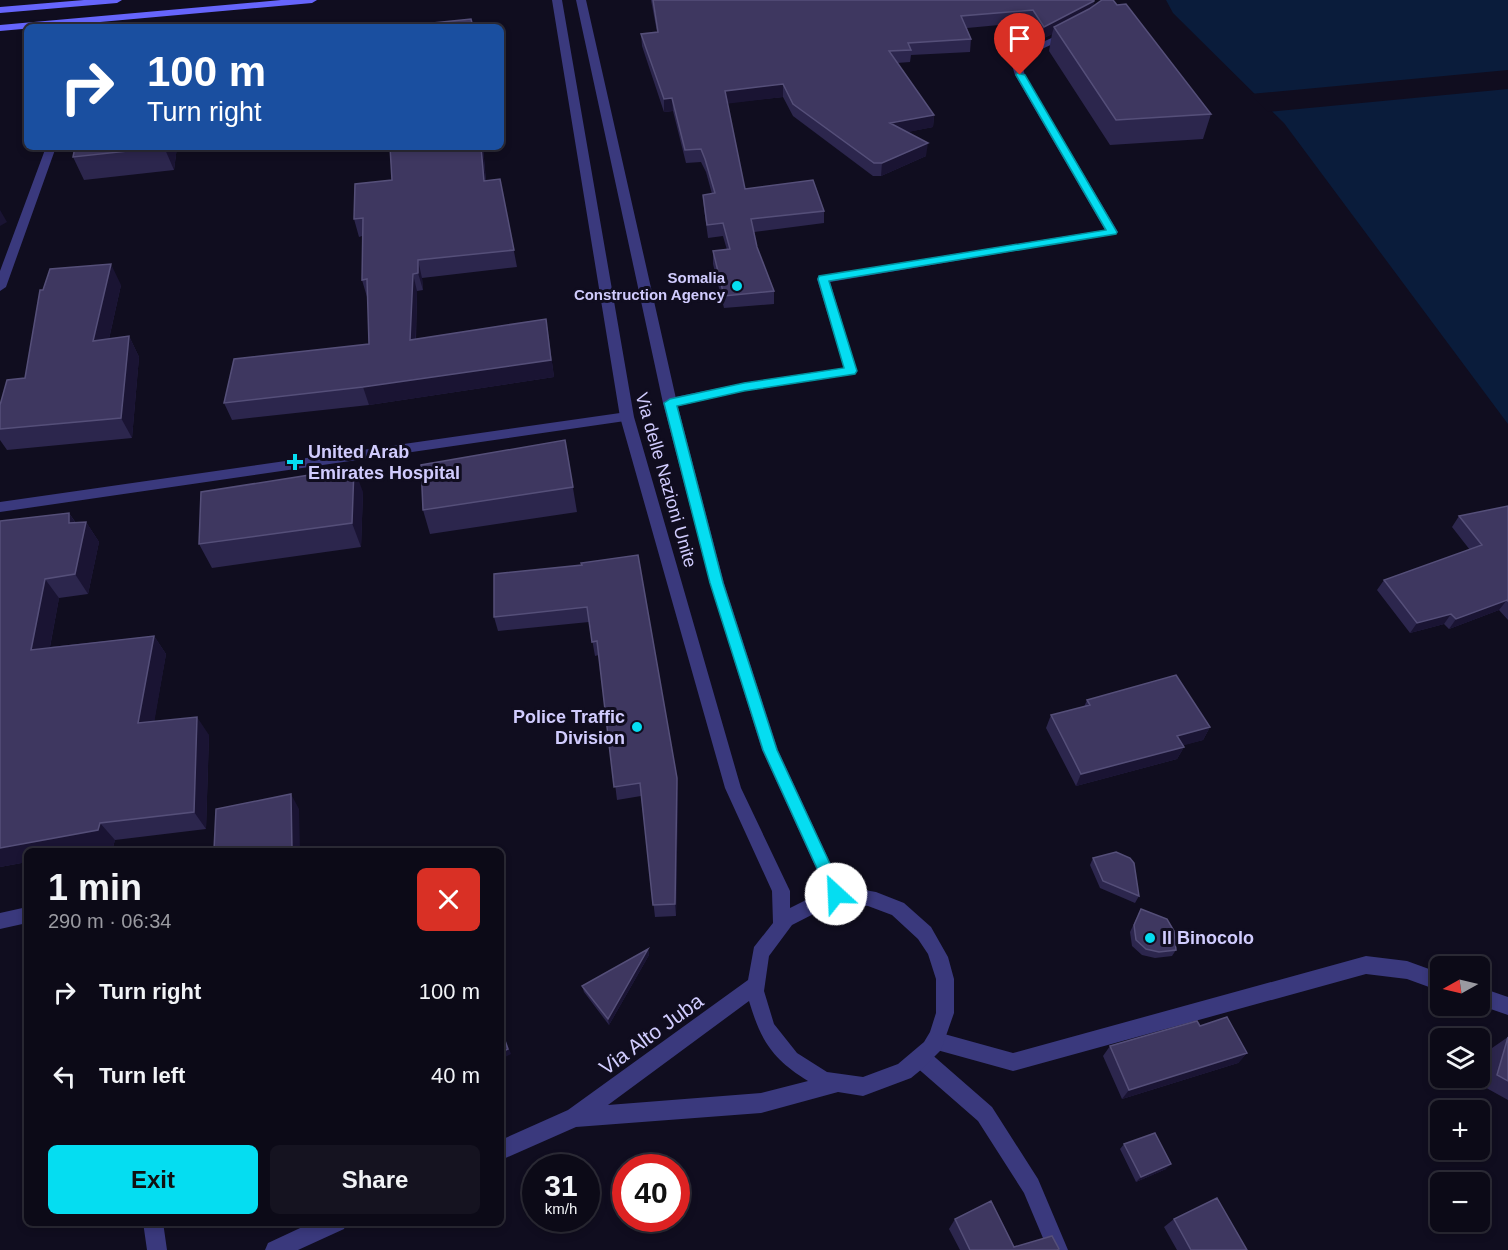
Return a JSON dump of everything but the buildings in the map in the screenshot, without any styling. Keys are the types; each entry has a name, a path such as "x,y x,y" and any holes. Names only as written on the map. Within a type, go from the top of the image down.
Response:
{"main road":[{"path":"0,10 117,0"},
{"path":"45,24 312,0"},
{"path":"0,28 24,26"}],"street":[{"name":"Via delle Nazioni Unite","path":"557,0 627,417 733,788 781,891 782,921"},
{"name":"Via delle Nazioni Unite","path":"581,0 670,403 717,583 770,750 836,894"},
{"path":"670,403 744,387 851,371 823,279 1112,232 1020,75 1016,62 1026,53 1079,29"},
{"path":"0,287 41,182 50,150"},
{"path":"0,507 627,417"},
{"path":"504,1149 575,1118 761,1103 835,1084 865,1085 893,1078 922,1059 937,1041 947,1011 943,962 927,933 897,908 866,897 836,894 810,902 782,921 762,950 754,986 760,1019 777,1047 802,1070 835,1084"},
{"path":"0,921 24,916"},
{"path":"937,1041 1013,1062 1366,965 1407,970 1430,978"},
{"name":"Via Alto Juba","path":"575,1118 754,986"},
{"path":"1490,1000 1508,1006"},
{"path":"922,1059 985,1114 1031,1186 1059,1250"},
{"path":"154,1226 157,1250"},
{"path":"275,1250 328,1226"}],"water":[{"path":"1166,0 1508,0 1508,424 1284,123 1173,13"}],"pier":[{"path":"1508,70 1508,89 1268,112 1250,94"}],"place":[{"name":"Somalia Construction Agency","path":"737,286"},
{"name":"United Arab Emirates Hospital","path":"295,462"},
{"name":"Police Traffic Division","path":"637,727"},
{"name":"Il Binocolo","path":"1150,938"}],"route":[{"path":"836,894 770,750 717,583 670,403 744,387 851,371 823,279 1112,232 1020,75"}]}
